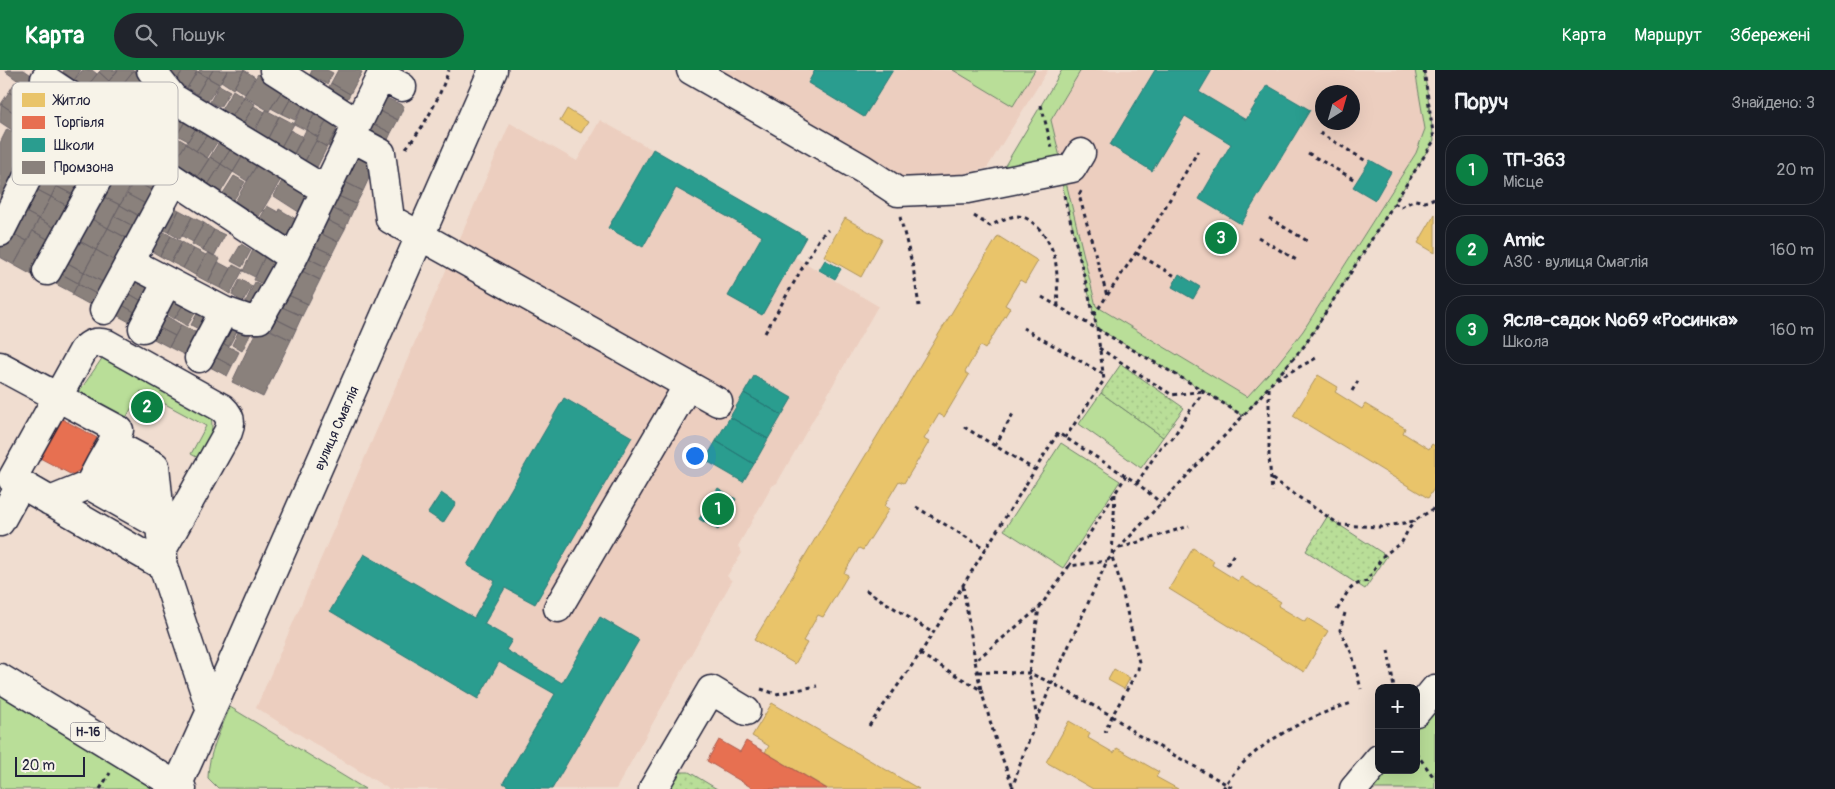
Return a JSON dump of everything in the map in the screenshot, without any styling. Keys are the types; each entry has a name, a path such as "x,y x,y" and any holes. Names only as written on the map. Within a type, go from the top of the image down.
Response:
{"street":[{"path":"151,70 160,82"},
{"name":"вулиця Смаглія","path":"179,787 210,711 493,70"},
{"path":"691,70 864,169 898,192 968,189 1072,168 1082,153"},
{"path":"290,74 381,153 390,219 718,402"},
{"path":"130,262 224,311 247,319 258,319 293,258 381,76 402,87"},
{"path":"45,79 50,82"},
{"path":"178,101 325,190"},
{"path":"178,183 293,258"},
{"path":"0,232 24,185"},
{"path":"47,272 95,185"},
{"path":"104,310 171,185"},
{"path":"142,328 167,282"},
{"path":"199,358 224,311"},
{"path":"0,522 11,478 83,351 87,346 100,342 227,412 230,419 228,432 162,547"},
{"path":"0,366 58,396 105,455 162,547"},
{"path":"558,608 688,385"},
{"path":"50,501 105,455 151,447 154,452 162,547 210,711"},
{"path":"105,455 158,496"},
{"path":"11,478 50,501 162,547"},
{"name":"Н-16","path":"0,678 179,787"},
{"path":"1420,707 1435,689"},
{"path":"653,789 711,690 750,699"},
{"path":"1354,789 1375,764"}],"path":[{"path":"381,153 406,149 422,128 440,93 449,70"},
{"path":"1013,788 1024,752 1052,683 1107,562 1243,416 1305,345 1435,139 1424,70"},
{"path":"1041,105 1059,170 1097,328 1104,380 1065,438"},
{"path":"1320,133 1366,161"},
{"path":"1094,316 1156,223 1198,151"},
{"path":"1308,153 1355,180"},
{"path":"1084,187 1079,195 1107,296"},
{"path":"898,192 900,221 913,267 919,306"},
{"path":"1394,203 1401,206 1415,200 1425,202 1432,201 1435,198"},
{"path":"974,216 990,226 1017,216 1029,219 1039,228 1055,258 1058,306"},
{"path":"1269,218 1309,242"},
{"path":"765,333 820,237 828,230"},
{"path":"1258,237 1298,261"},
{"path":"1136,253 1175,276"},
{"path":"1042,297 1204,391 1243,416"},
{"path":"1023,328 1103,375"},
{"path":"1099,348 1172,395 1204,391"},
{"path":"1274,381 1318,357"},
{"path":"1352,391 1358,381"},
{"path":"1269,386 1268,456 1272,492"},
{"path":"1137,482 1162,445 1172,439 1204,391"},
{"path":"994,446 1014,412"},
{"path":"964,427 1035,470"},
{"path":"869,726 920,654 1058,433 1137,482 1161,503"},
{"path":"975,661 1039,608 1069,566 1126,476"},
{"path":"1272,479 1340,525 1380,527 1417,519 1435,508"},
{"path":"1105,732 1138,670 1138,662 1119,578 1112,557 1115,494"},
{"path":"916,507 986,549"},
{"path":"1338,610 1350,587 1367,581 1383,556 1402,542 1408,530 1417,519"},
{"path":"1120,548 1189,526"},
{"path":"1227,565 1234,554"},
{"path":"1069,566 1107,562"},
{"path":"963,586 981,690 996,741 1013,788"},
{"path":"866,590 933,633"},
{"path":"1037,720 1029,673 1039,608"},
{"path":"1345,614 1340,630 1352,654 1361,689"},
{"path":"1388,650 1393,684"},
{"path":"920,654 981,690"},
{"path":"978,672 1029,673 1052,683 1112,716 1138,735 1235,789"},
{"path":"750,699 817,686"},
{"path":"1223,789 1229,778 1242,764 1263,746 1314,717 1352,702"},
{"path":"1420,758 1435,779"}],"shaded area":[{"path":"714,70 1048,70 987,168 914,186"},
{"path":"1081,70 1415,70 1425,129 1416,153 1303,331 1278,363 1247,397 1096,306 1051,120"},
{"path":"600,120 806,237 795,257 878,306 777,483 772,486 738,546 742,553 727,576 732,581 616,789 389,789 256,708 510,123 577,161"}],"green space":[{"path":"953,70 1035,70 1013,106"},
{"path":"1062,70 1081,70 1051,120 1096,306 1247,397 1278,363 1303,331 1416,153 1425,129 1415,70 1424,70 1434,140 1305,345 1243,416 1097,328 1059,171 994,184"},
{"path":"103,357 209,413 212,431 200,459 191,454 206,426 141,391 126,418 79,392"},
{"path":"1121,364 1184,408 1163,437 1101,393"},
{"path":"1101,393 1163,437 1141,468 1079,424"},
{"path":"1061,443 1120,481 1063,568 1004,530"},
{"path":"1327,517 1387,556 1365,589 1306,551"},
{"path":"0,695 155,789 0,789"},
{"path":"1435,704 1435,789 1366,789 1378,774 1420,774 1420,722"},
{"path":"230,707 365,789 218,788 208,778 210,760"},
{"path":"689,772 717,789 665,789 674,774"}],"building: Житло":[{"path":"567,109 588,122 581,133 560,121"},
{"path":"1435,214 1435,253 1418,243"},
{"path":"845,218 882,239 861,277 824,256"},
{"path":"998,236 1038,261 1025,283 1020,280 1005,305 1010,308 985,349 980,346 965,372 969,375 944,417 939,414 924,439 929,442 904,483 899,481 884,506 889,509 863,550 859,548 844,573 848,575 823,617 818,615 803,641 807,643 795,664 754,640"},
{"path":"1318,375 1338,387 1335,392 1362,409 1365,404 1405,428 1403,433 1429,449 1432,444 1435,446 1435,487 1428,498 1293,416"},
{"path":"1193,548 1214,561 1212,565 1238,581 1241,577 1281,602 1278,606 1305,622 1307,618 1328,631 1304,672 1169,589"},
{"path":"1114,669 1130,678 1124,689 1108,680"},
{"path":"772,703 919,789 828,789 765,752 769,746 752,736"},
{"path":"1069,721 1090,733 1088,738 1114,753 1117,748 1159,772 1156,777 1178,789 1093,789 1046,762"}],"building: Торгівля":[{"path":"62,419 97,438 93,444 95,446 80,473 77,471 74,476 40,458"},
{"path":"719,740 740,752 746,741 827,789 754,789 707,761"}],"building: Школи":[{"path":"815,70 893,70 864,117 808,83"},
{"path":"1155,70 1212,70 1199,92 1246,120 1267,85 1310,110 1241,224 1199,199 1231,144 1185,116 1152,171 1110,145"},
{"path":"653,149 806,237 762,315 728,296 762,236 676,188 643,247 608,228"},
{"path":"1370,160 1391,172 1375,200 1353,187"},
{"path":"825,260 841,269 835,279 819,270"},
{"path":"1179,274 1200,287 1193,299 1172,287"},
{"path":"754,376 792,398 782,415 744,393"},
{"path":"744,393 782,415 768,439 730,417"},
{"path":"564,398 632,437 535,604 505,588 484,624 512,640 506,650 562,683 600,617 639,640 552,789 513,789 503,783 555,694 499,662 478,699 330,611 364,554 474,618 495,581 467,565"},
{"path":"730,417 768,439 754,464 716,441"},
{"path":"716,441 754,464 743,482 705,460"},
{"path":"718,488 736,499 718,530 699,519"},
{"path":"441,493 456,503 443,523 428,513"}],"building: Промзона":[{"path":"7,70 24,70 34,77 30,82 20,82 6,72"},
{"path":"64,70 81,70 74,80 63,72"},
{"path":"83,70 92,70 97,74 91,82 76,82 74,80"},
{"path":"101,70 118,70 109,81 99,72"},
{"path":"118,70 134,70 124,82 109,81"},
{"path":"134,70 138,70 145,76 139,82 124,82"},
{"path":"171,70 183,70 176,81 167,76"},
{"path":"183,70 197,72 187,88 176,81"},
{"path":"200,70 213,70 208,78 198,72"},
{"path":"213,70 228,70 219,84 208,78"},
{"path":"228,70 244,70 233,89 221,81"},
{"path":"244,70 255,77 245,94 234,87"},
{"path":"312,70 327,70 333,73 327,84 310,75"},
{"path":"338,70 358,70 362,72 350,94 331,83"},
{"path":"197,71 207,77 197,94 187,88"},
{"path":"99,72 109,81 108,82 91,82"},
{"path":"258,74 283,89 269,111 244,96"},
{"path":"145,76 148,82 141,82"},
{"path":"207,77 219,84 208,101 197,94"},
{"path":"331,83 350,94 345,103 326,93"},
{"path":"219,85 230,91 220,107 210,102"},
{"path":"233,90 244,97 232,117 221,110"},
{"path":"9,92 12,94 12,111 1,104"},
{"path":"281,92 291,98 282,114 271,108"},
{"path":"380,95 404,106 398,120 374,108"},
{"path":"244,97 255,104 243,124 232,117"},
{"path":"291,98 304,104 295,120 282,114"},
{"path":"1,104 12,111 12,130 0,122"},
{"path":"304,104 316,111 306,130 294,124"},
{"path":"254,106 265,112 253,132 242,125"},
{"path":"374,108 398,120 391,133 368,121"},
{"path":"266,110 279,117 267,140 254,133"},
{"path":"316,111 328,117 318,137 306,130"},
{"path":"178,112 187,118 178,133"},
{"path":"279,116 294,124 281,147 267,140"},
{"path":"187,118 198,125 188,141 178,136"},
{"path":"327,120 338,127 327,147 316,141"},
{"path":"368,121 391,133 385,146 361,135"},
{"path":"198,125 209,132 196,151 186,144"},
{"path":"7,129 12,132 12,181 0,203 0,143"},
{"path":"290,130 303,137 294,154 281,147"},
{"path":"306,130 318,137 305,161 293,155"},
{"path":"336,131 344,135 336,150 328,146"},
{"path":"209,132 219,139 207,158 196,151"},
{"path":"178,138 186,143 178,156"},
{"path":"221,139 232,147 221,164 210,157"},
{"path":"316,141 327,147 317,167 305,161"},
{"path":"186,144 209,159 194,182 178,172 178,156"},
{"path":"232,147 244,154 233,172 221,164"},
{"path":"356,153 376,163 363,191 343,181"},
{"path":"244,154 258,163 247,181 233,172"},
{"path":"210,157 221,164 206,188 195,180"},
{"path":"260,160 284,174 255,223 231,208"},
{"path":"221,164 233,172 219,195 206,188"},
{"path":"234,176 245,182 231,204 220,198"},
{"path":"283,179 316,198 305,216 274,196"},
{"path":"343,181 363,191 356,204 336,195"},
{"path":"31,185 58,185 51,197"},
{"path":"81,185 83,186 77,197 56,186"},
{"path":"105,185 131,185 120,205 100,195"},
{"path":"132,185 143,185 155,192 148,205 127,194"},
{"path":"142,185 161,185 156,193"},
{"path":"30,186 51,197 39,219 18,208"},
{"path":"56,186 77,197 71,208 51,197"},
{"path":"127,194 147,205 140,217 120,205"},
{"path":"100,195 120,205 108,228 88,217"},
{"path":"336,195 356,204 350,217 330,207"},
{"path":"51,197 71,208 59,230 39,219"},
{"path":"120,205 142,217 135,227 114,216"},
{"path":"169,205 179,210 168,232 157,227"},
{"path":"267,206 278,212 279,209 301,222 290,241 258,222"},
{"path":"330,207 350,217 345,229 325,219"},
{"path":"18,208 39,219 27,241 6,230"},
{"path":"179,210 192,217 180,239 168,232"},
{"path":"114,216 135,227 128,239 108,228"},
{"path":"88,217 108,228 96,250 76,239"},
{"path":"192,217 204,223 193,242 182,236"},
{"path":"39,219 59,230 53,242 33,231"},
{"path":"325,219 345,229 338,242 318,232"},
{"path":"204,223 214,230 203,250 192,244"},
{"path":"108,228 129,239 117,262 96,250"},
{"path":"159,229 171,236 160,256 148,249"},
{"path":"6,230 27,241 14,265 0,257 0,242"},
{"path":"214,230 225,235 214,256 203,250"},
{"path":"33,231 53,242 34,276 14,265"},
{"path":"318,232 338,242 332,254 312,245"},
{"path":"171,236 182,242 171,262 160,256"},
{"path":"76,239 96,250 84,272 64,261"},
{"path":"182,242 194,249 183,268 171,262"},
{"path":"241,244 251,250 242,267 231,261"},
{"path":"312,245 332,254 326,267 306,257"},
{"path":"194,249 206,255 195,275 183,268"},
{"path":"96,250 117,262 105,283 84,272"},
{"path":"253,250 265,256 255,277 243,271"},
{"path":"208,252 220,259 208,282 195,275"},
{"path":"265,256 278,262 267,286 254,280"},
{"path":"306,257 326,267 320,280 300,270"},
{"path":"64,261 84,272 78,283 58,272"},
{"path":"218,262 231,269 220,288 208,282"},
{"path":"233,265 243,270 230,294 220,288"},
{"path":"134,270 156,282 145,303 123,290"},
{"path":"300,270 320,280 308,304 288,295"},
{"path":"58,272 78,283 73,293 52,282"},
{"path":"84,272 106,284 100,296 78,284"},
{"path":"240,279 252,286 243,302 232,295"},
{"path":"255,282 266,287 256,308 245,303"},
{"path":"78,284 100,296 94,307 72,295"},
{"path":"123,290 145,303 138,314 117,302"},
{"path":"173,291 186,300 174,319 161,311"},
{"path":"288,295 308,304 302,316 282,307"},
{"path":"186,300 199,307 187,326 175,318"},
{"path":"117,302 138,314 133,324 111,312"},
{"path":"282,307 302,316 296,329 276,319"},
{"path":"200,308 213,315 204,332 191,325"},
{"path":"161,313 181,325 175,336 154,325"},
{"path":"276,319 296,329 291,340 271,330"},
{"path":"228,321 239,327 229,346 217,341"},
{"path":"181,325 203,336 191,358 169,347"},
{"path":"259,325 291,340 263,397 232,382"},
{"path":"156,326 175,336 169,347 150,337"},
{"path":"240,328 251,333 242,351 232,345"},
{"path":"220,342 239,352 232,366 213,356"},
{"path":"213,356 232,366 227,376 208,366"}],"place":[{"name":"Ясла-садок №69 «Росинка»","path":"1221,238"},
{"name":"Amic","path":"147,407"},
{"name":"ТП-363","path":"718,509"}]}
